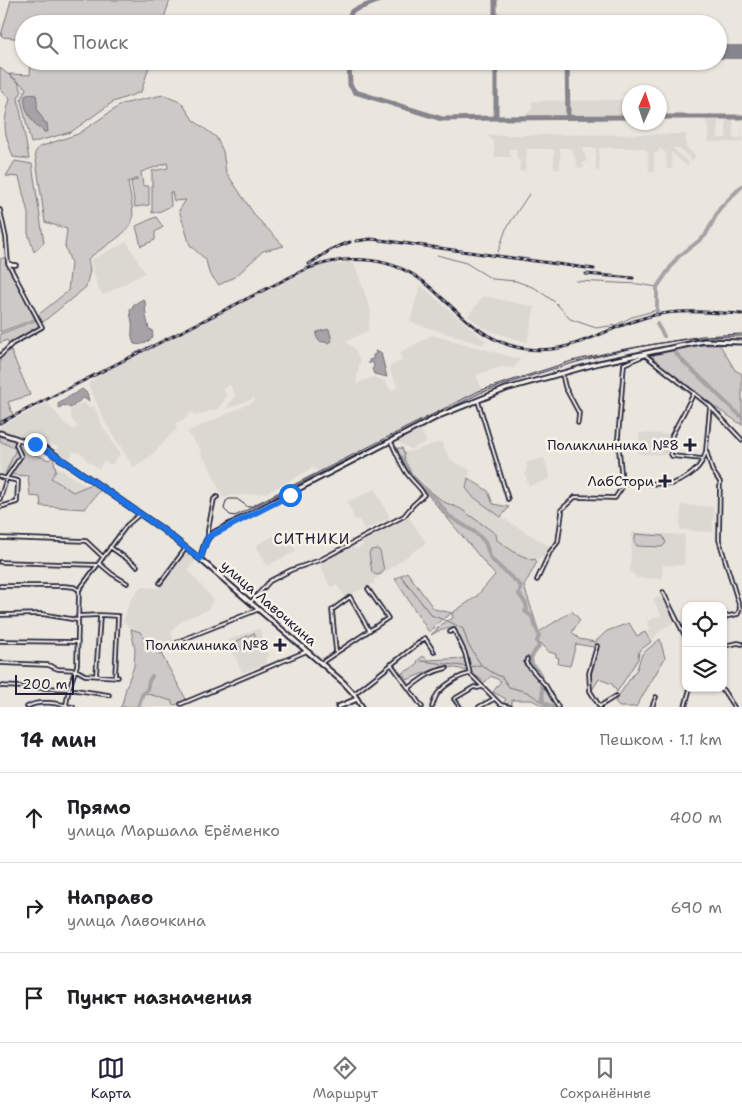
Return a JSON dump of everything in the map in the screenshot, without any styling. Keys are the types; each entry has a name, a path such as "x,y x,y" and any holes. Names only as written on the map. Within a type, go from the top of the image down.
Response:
{"main road":[{"path":"200,559 208,537 290,496 441,415 478,399 562,373 704,341 742,342"},
{"name":"улица Лавочкина","path":"0,433 45,448 186,548 321,663 354,694 362,707"},
{"path":"338,707 357,699"}],"street":[{"path":"0,210 6,238 8,263 42,327 12,344 0,356"},
{"path":"8,263 16,265"},
{"path":"537,580 550,552 558,542 561,510 575,497 615,498 621,489 618,438 624,364 645,354 710,406 742,440"},
{"path":"562,373 565,387 579,413 578,423"},
{"path":"694,393 672,435 671,454 672,456 703,459"},
{"path":"478,399 508,499"},
{"path":"622,483 671,484 686,478 703,459 706,450 710,406"},
{"path":"0,497 7,477 21,456 16,445 18,439"},
{"path":"251,602 270,581 290,570 320,560 404,516 413,504 422,498 423,492 406,473 391,442"},
{"path":"706,450 712,470 720,482 719,540 740,608 738,614 727,616"},
{"path":"0,476 18,481 17,502 0,506"},
{"path":"208,537 214,499 217,497"},
{"path":"66,706 69,689 76,670 79,590 127,525 140,514"},
{"path":"0,538 86,541 103,556"},
{"path":"110,547 137,566"},
{"path":"160,584 186,548"},
{"path":"0,562 98,564 127,583"},
{"path":"0,586 64,586 74,587 79,590"},
{"path":"321,663 388,618 368,589"},
{"path":"663,592 682,630"},
{"path":"336,652 332,610 350,597 369,630"},
{"path":"160,651 189,637 259,609"},
{"path":"0,615 42,614 78,620"},
{"path":"96,676 100,615"},
{"path":"0,663 48,665 58,669 76,670 85,675 116,677 118,616 78,616"},
{"path":"450,632 454,630 469,666 470,674 502,706 510,707"},
{"path":"354,694 424,638 434,652"},
{"path":"0,641 78,642"},
{"path":"727,646 742,644"},
{"path":"597,646 589,672 590,691 600,706 616,696"},
{"path":"181,704 307,651"},
{"path":"527,659 526,663 543,682 558,707"},
{"path":"391,664 422,707"},
{"path":"409,688 433,671 447,668"},
{"path":"432,707 437,694 441,690 461,676 470,674"},
{"path":"0,686 69,689 108,695"},
{"path":"460,707 454,700 474,687 482,686"},
{"path":"685,707 689,692"},
{"path":"725,692 734,707"},
{"path":"652,707 656,697"},
{"path":"479,707 494,699"},
{"path":"27,707 33,704 62,703 73,707"}],"shaded area":[{"path":"11,0 170,0 165,15 15,15 15,38 3,37 1,35"},
{"path":"0,68 18,82 22,91 18,98 29,159 13,157 10,148 5,122 10,99 0,89"},
{"path":"30,70 148,70 141,92 113,102 71,132 31,143 21,100 26,88 9,74 30,75"},
{"path":"30,94 36,95 38,111 44,122 47,123 48,132 38,128 28,114 25,96"},
{"path":"163,95 182,103 193,120 216,137 223,151 226,172 256,217 284,246 263,251 236,276 219,285 209,273 206,260 190,245 179,210 186,200 174,201 172,192 170,192 171,206 152,213 152,171 168,168 167,163 141,172 143,186 149,186 149,205 135,207 131,182 137,180 137,178 128,182 133,212 132,221 129,226 119,237 88,259 90,270 86,287 43,322 38,315 68,291 71,263 65,246 67,229 45,222 35,153 39,147 78,134 122,104"},
{"path":"622,100 622,115 524,116 532,109 532,101"},
{"path":"703,119 718,119 718,138 726,138 726,119 733,119 733,138 741,138 742,119 742,142 708,142 709,126"},
{"path":"686,134 686,147 696,156 692,161 679,148 672,148 689,163 687,166 671,152 672,169 667,169 666,153 659,148 658,152 654,153 654,172 649,172 648,152 643,148 599,148 599,171 596,171 596,148 582,148 587,161 582,163 584,167 579,169 571,148 560,148 560,169 554,169 554,151 551,149 527,149 525,171 519,171 520,160 517,160 516,149 509,149 511,157 494,157 494,143 488,135"},
{"path":"15,161 32,164 44,243 34,252 28,233 28,213 19,177 6,176"},
{"path":"156,217 163,227 155,232 155,240 141,246 136,226"},
{"path":"127,242 145,273 103,295 98,288 90,260"},
{"path":"7,257 6,261 35,319 0,332 0,259"},
{"path":"348,261 354,264 371,311 368,330 346,342 355,349 360,361 356,384 373,377 385,381 391,391 398,387 389,367 402,360 399,353 432,335 520,359 514,368 501,367 476,375 482,389 317,472 314,467 265,493 223,498 206,459 203,460 200,449 187,432 255,401 254,398 226,409 235,396 230,385 222,389 227,396 218,409 194,416 192,412 189,414 175,424 177,428 153,454 134,468 106,424 88,384 102,373 264,291 266,292 315,267 335,262 338,265"},
{"path":"420,285 486,341 483,345 410,322"},
{"path":"483,296 535,307 527,342 480,326 468,316"},
{"path":"143,299 145,301 149,329 152,330 153,337 145,343 134,344 130,309"},
{"path":"37,320 40,327 9,344 7,340 0,343 0,334"},
{"path":"329,329 332,341 329,343 319,341 316,336 317,332"},
{"path":"703,345 720,345 735,370 742,374 742,425 715,407 653,359 653,353"},
{"path":"10,349 30,395 8,402 13,415 0,421 0,359"},
{"path":"375,351 381,353 387,377 374,374 372,369 374,367 373,363 369,364 369,360 373,359 373,355 376,354"},
{"path":"82,389 87,393 89,401 83,398 71,408 63,405 59,409 58,404"},
{"path":"84,402 88,407 94,406 102,425 120,454 111,465 104,461 99,469 85,459 85,455 73,451 70,459 57,452 59,447 0,429 0,426 48,403 65,424 74,430 77,426 72,420 70,410"},
{"path":"421,429 427,442 411,449 397,442"},
{"path":"639,433 671,434 670,455 638,454"},
{"path":"0,436 35,446 29,452 49,460 53,456 56,471 51,478 73,492 94,483 101,489 85,509 41,506 40,497 30,496 28,476 5,474 16,449 0,441"},
{"path":"0,441 16,449 5,474 0,474"},
{"path":"441,442 451,460 470,470 466,488 472,496 509,522 551,547 544,557 532,560 514,552 497,540 496,534 461,509 444,502 412,473 405,461 404,453"},
{"path":"396,448 402,448 405,461 412,474 444,502 461,509 496,534 497,540 514,552 532,560 535,559 537,562 524,586 539,632 572,611 580,620 572,632 579,639 595,642 607,631 629,623 637,636 645,632 651,642 639,651 638,659 617,692 612,684 599,679 592,690 591,675 599,648 576,644 570,666 558,664 559,658 556,657 556,654 549,652 541,643 530,657 531,670 543,682 558,707 545,707 532,700 512,700 512,706 502,705 506,699 493,692 501,681 491,676 485,682 464,670 455,668 429,671 407,680 402,673 416,666 418,660 423,656 428,660 468,658 455,627 438,631 431,635 442,624 453,618 452,613 476,597 495,575 428,495 414,483 406,472"},
{"path":"544,458 550,479 529,486 525,474 526,463"},
{"path":"56,466 86,486 73,492 51,478 56,471"},
{"path":"468,478 488,491 493,504 509,507 501,517 472,496 466,488"},
{"path":"375,489 390,518 364,530 359,519 355,520 347,502"},
{"path":"681,505 714,507 713,532 680,530"},
{"path":"409,517 426,543 374,580 375,583 345,597 337,585 330,587 319,563 353,546 355,549 363,545 362,541"},
{"path":"285,530 296,551 267,566 256,545"},
{"path":"632,532 685,535 684,565 663,565 662,579 637,578 630,571"},
{"path":"636,534 663,536 666,543 662,547 637,546 634,542"},
{"path":"377,549 380,551 384,570 381,574 376,575 372,572 369,553 371,550"},
{"path":"185,551 196,560 188,570 213,599 208,610 183,620 177,625 171,633 174,642 154,652 140,632 131,629 123,621 130,601 140,587 158,588"},
{"path":"407,572 434,609 452,613 429,632 395,579"},
{"path":"662,596 675,622 662,629 652,640 647,631 651,629 647,621 661,615 653,599"},
{"path":"259,628 270,656 265,658 267,663 242,673 228,640"},
{"path":"131,629 140,632 154,652 159,650 187,701 175,705 172,704 172,701 145,693 139,707 120,707 134,666 135,650"},
{"path":"254,633 258,642 241,650 237,641"},
{"path":"660,639 665,658 636,707 619,707 615,701 637,669 642,654"},
{"path":"145,693 173,701 172,707 139,707"}],"waterway":[{"path":"657,313 657,287 677,258 705,236 720,208 742,186"},
{"path":"498,252 506,229 529,194"},
{"path":"437,255 466,263 492,279 516,281 535,288 556,303 570,319 596,328 616,325 632,317 657,310"},
{"path":"576,281 638,284 657,287"},
{"path":"657,324 664,336"},
{"path":"673,349 682,361 742,417"},
{"path":"401,457 420,487 434,497 449,516 476,533 485,542 491,559 521,586 519,594 526,604 527,610 525,611 532,617 539,635 537,641 539,646 531,658 532,664 541,675 543,702 553,707"},
{"path":"401,576 431,615 463,629 468,644 481,665 502,677 509,687 527,692 543,702"},
{"path":"421,661 471,667 480,665"},
{"path":"138,707 152,676"}],"taxiway":[{"path":"350,15 352,11 380,0"},
{"path":"495,0 495,15"},
{"path":"349,70 350,85 355,92 442,119 496,118"},
{"path":"496,70 496,118 622,117"},
{"path":"567,70 568,117"},
{"path":"667,117 742,117"}],"runway":[{"path":"727,52 742,52"}],"tram line":[{"path":"742,334 702,336 620,350 572,361 479,391 252,506 248,507 237,499 229,499 226,501 224,509 230,515 235,516 480,393 512,382 576,362 609,354 642,346 675,341 708,337 742,336"}],"railway":[{"path":"356,241 371,239 594,269"},
{"path":"309,264 332,249 350,242"},
{"path":"147,349 306,269 322,264 354,259 386,263 402,269 430,287 476,328 509,345 530,349 549,349 567,346 636,320 666,313 742,314"},
{"path":"586,274 633,278"},
{"path":"0,423 152,346"}],"place":[{"name":"Поликлинника №8","path":"690,445"},
{"name":"ЛабСтори","path":"665,481"},
{"name":"Поликлиника №8","path":"280,645"}],"district":[{"name":"СИТНИКИ","path":"312,539"}],"route":[{"path":"35,444 45,448 162,529 200,559 208,537 213,533 290,495"}]}
